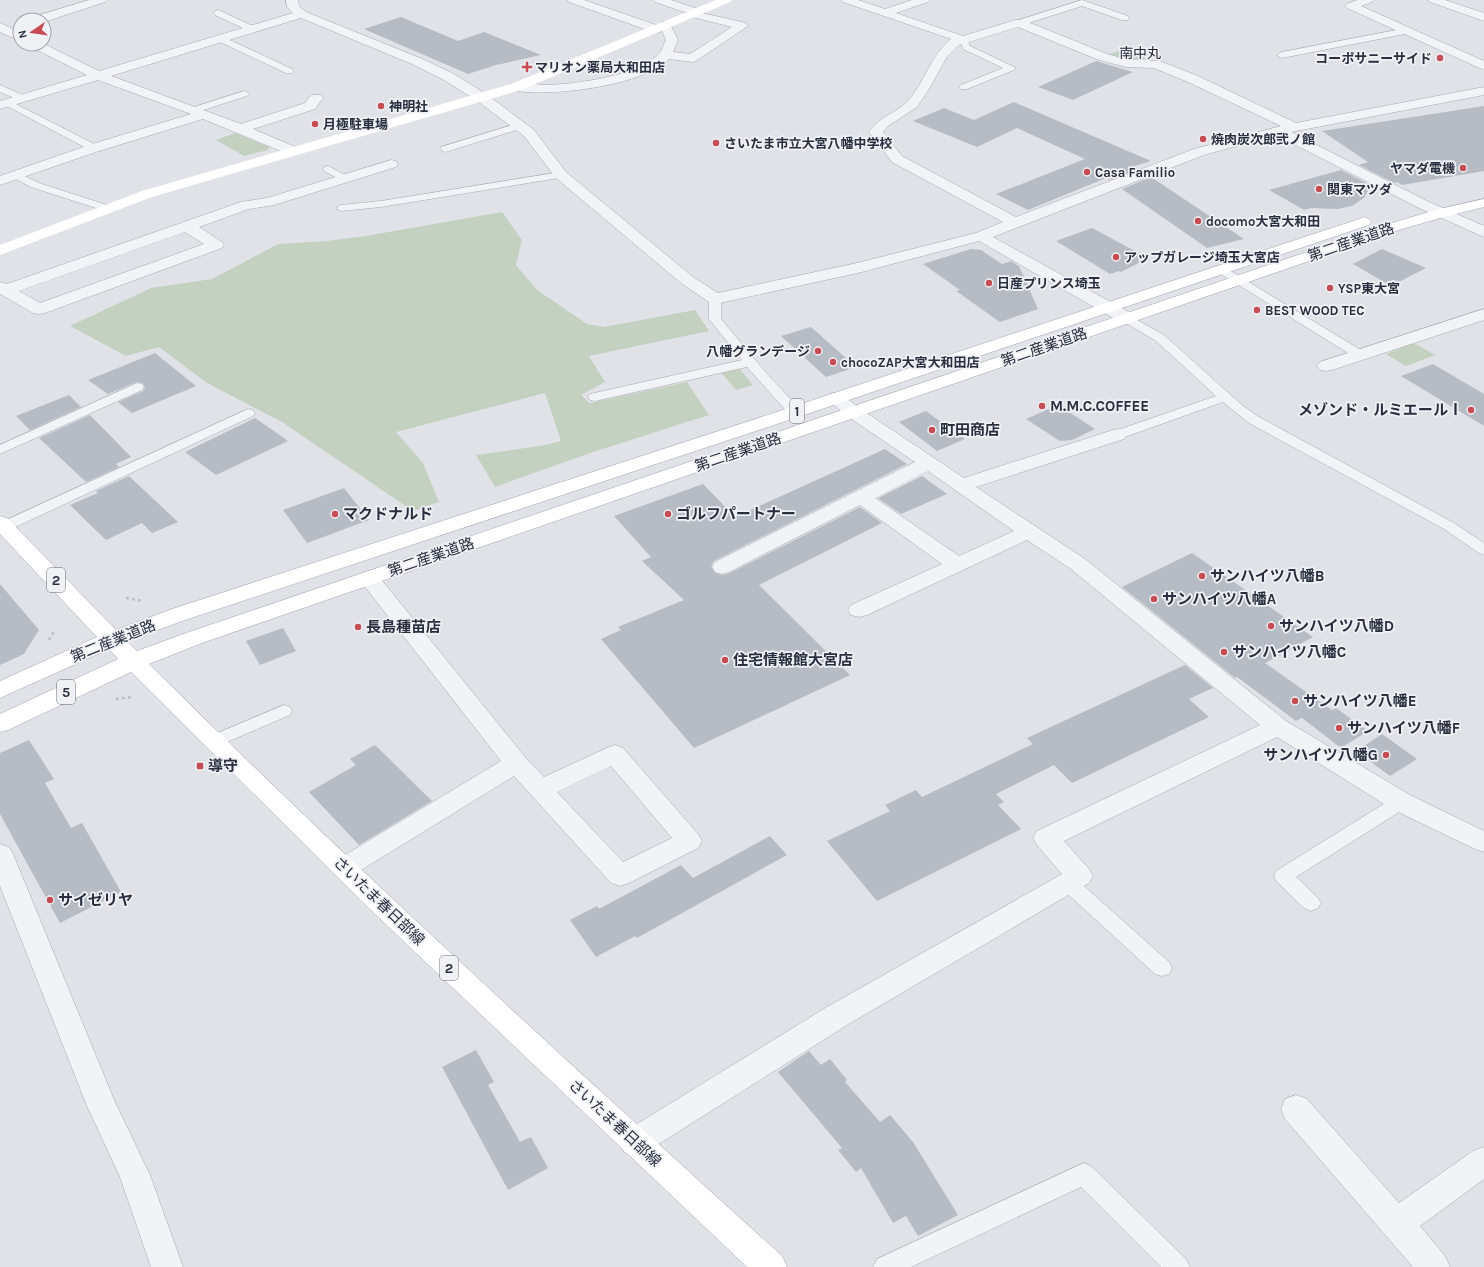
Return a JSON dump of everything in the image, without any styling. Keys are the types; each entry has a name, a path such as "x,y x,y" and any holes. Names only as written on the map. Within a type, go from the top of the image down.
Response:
{"main road":[{"path":"0,250 147,194 516,87 726,0"},
{"name":"第二産業道路","path":"0,690 112,638 346,559 795,412 1220,269 1422,204 1484,190"},
{"name":"第二産業道路","path":"0,724 134,661 194,638 1397,226 1484,202"},
{"name":"さいたま春日部線","path":"2,524 134,661 344,868 635,1142 771,1267"}],"street":[{"path":"52,15 102,0"},
{"path":"292,0 293,7 302,14 416,61 449,77 481,97 529,133 561,175 687,280 715,299 858,268 981,236 1199,152 1224,144 1295,128 1434,103 1484,91"},
{"path":"516,87 539,89 573,86 623,77 646,68 659,61 666,55 672,40 661,27 573,0"},
{"path":"659,0 695,13 742,26 692,58 666,55"},
{"path":"847,0 964,40"},
{"path":"884,13 924,0"},
{"path":"1368,0 1351,6 1484,66"},
{"path":"1434,0 1484,17"},
{"path":"4,104 302,14"},
{"path":"1016,223 897,159 876,132 880,125 912,104 950,46 964,40 1019,23 1103,57 1126,63 1156,64 1193,79 1295,128"},
{"path":"51,52 97,75 199,112 293,151"},
{"path":"241,129 310,106 316,98"},
{"path":"0,181 199,112"},
{"path":"1280,132 1440,213 1484,232"},
{"path":"3,289 246,205 269,202 391,164"},
{"path":"3,289 39,309 216,245 187,226"},
{"path":"981,236 1128,319"},
{"path":"1326,366 1484,314"},
{"path":"835,398 853,412 1078,564 1278,726 1401,802 1484,842"},
{"path":"962,486 1117,435"},
{"path":"722,567 929,462"},
{"path":"860,497 958,564"},
{"path":"859,610 1029,532"},
{"path":"369,578 516,762 540,789 620,876 689,841 614,754 540,789"},
{"path":"635,1142 837,1016 1080,876 1046,838 1278,726"},
{"path":"344,868 516,762"},
{"path":"0,854 102,1106 136,1175 167,1267"},
{"path":"1296,1109 1434,1267"},
{"path":"1397,1224 1484,1161"}],"lane":[{"path":"1019,23 1082,3 1125,18"},
{"path":"218,13 252,29"},
{"path":"1282,55 1407,32"},
{"path":"220,38 289,71"},
{"path":"964,40 966,47 1012,68 964,87"},
{"path":"0,88 22,98"},
{"path":"199,112 244,94"},
{"path":"4,104 94,148"},
{"path":"445,148 519,126"},
{"path":"328,169 345,179"},
{"path":"16,175 35,185 109,209"},
{"path":"341,208 381,204 561,175"},
{"path":"1220,269 1360,355"},
{"path":"715,299 715,319 750,362 795,412"},
{"path":"1128,319 1160,338 1224,397 1254,420 1449,526 1484,550"},
{"path":"595,397 750,362"},
{"path":"0,450 137,387"},
{"path":"1117,435 1224,397"},
{"path":"2,524 248,413"},
{"path":"214,741 284,712"},
{"path":"1311,903 1283,876 1401,802"},
{"path":"1068,883 1162,968"},
{"path":"885,1267 1084,1174 1178,1267"}],"green space":[{"path":"1125,49 1147,58 1132,60 1107,55"},
{"path":"235,133 269,147 268,150 244,156 216,140"},
{"path":"502,212 522,240 516,265 537,290 587,324 604,327 695,310 709,331 589,356 605,382 581,395 590,403 687,382 709,415 590,453 495,487 476,455 546,445 561,441 545,393 396,432 423,463 439,502 413,511 282,422 207,383 159,347 126,356 70,326 151,288 212,279 278,244 327,241 366,236"},
{"path":"1414,343 1435,355 1406,366 1386,354"},
{"path":"738,367 753,385 736,390 720,371"}],"building":[{"path":"401,17 458,41 484,32 541,55 496,65 468,74 364,29"},
{"path":"1096,61 1133,72 1073,100 1038,87"},
{"path":"1014,102 1151,161 1135,166 1139,169 1109,180 1106,178 1028,210 996,194 1085,159 1017,128 977,147 913,121 944,108 974,120"},
{"path":"1484,106 1484,171 1402,185 1397,182 1394,183 1359,165 1368,162 1322,131"},
{"name":"関東マツダ","path":"1341,170 1376,188 1368,191 1364,198 1352,206 1337,209 1311,208 1304,210 1269,190"},
{"path":"1151,177 1244,239 1207,248 1122,189"},
{"path":"1092,228 1148,258 1121,272 1119,271 1110,274 1056,241"},
{"name":"日産プリンス埼玉","path":"971,249 981,250 1002,264 1011,261 1019,266 1038,309 1000,322 956,291 960,290 923,264"},
{"path":"1382,249 1426,268 1391,286 1353,264"},
{"name":"八幡グランデージ","path":"811,327 856,367 826,377 781,336"},
{"path":"155,353 196,386 132,413 118,402 143,391 145,388 143,383 136,382 108,394 88,380"},
{"name":"メゾンド・ルミエールⅠ","path":"1433,364 1484,394 1484,426 1401,376"},
{"path":"69,395 81,407 30,430 16,416"},
{"path":"1058,405 1095,429 1072,440 1060,441 1026,419"},
{"name":"町田商店","path":"926,411 965,439 937,451 899,422"},
{"path":"90,415 131,457 116,464 119,467 86,482 39,438"},
{"path":"255,418 288,441 216,475 185,452"},
{"path":"885,449 907,464 714,561 711,566 715,573 722,575 730,573 860,507 882,523 759,585 850,675 694,748 601,639 621,630 618,627 684,600 642,561 651,557 614,516 703,484 735,517"},
{"path":"129,476 178,522 152,533 142,523 106,540 70,505 98,493 96,491"},
{"path":"922,476 947,494 901,514 878,498"},
{"path":"344,488 369,520 307,543 283,510"},
{"path":"1192,553 1313,637 1265,663 1332,710 1336,708 1368,731 1341,748 1302,718 1296,721 1237,677 1235,678 1122,587"},
{"path":"0,584 39,630 24,654 0,665"},
{"path":"283,628 296,651 260,665 246,641"},
{"path":"1185,665 1213,688 1189,699 1209,717 1072,783 1054,765 996,794 1004,802 998,805 1021,829 877,901 827,841 890,811 885,805 916,790 922,797 1033,744 1027,738"},
{"name":"サンハイツ八幡G","path":"1382,734 1417,759 1390,776 1356,751"},
{"path":"29,740 54,779 45,783 71,828 82,823 121,892 60,923 0,814 0,753"},
{"path":"375,745 432,801 359,845 309,792 356,765 350,759"},
{"path":"770,836 787,855 637,938 635,936 596,957 570,920 597,906 599,909 681,865 693,878"},
{"path":"476,1050 494,1082 488,1085 520,1142 531,1137 548,1168 508,1190 442,1067"},
{"path":"809,1051 821,1065 830,1059 847,1080 845,1082 880,1122 890,1115 913,1142 958,1215 918,1236 906,1216 893,1223 861,1168 856,1172 838,1150 842,1148 778,1072"}],"place":[{"name":"コーポサニーサイド","path":"1440,58"},
{"name":"マリオン薬局大和田店","path":"527,67"},
{"name":"神明社","path":"381,106"},
{"name":"月極駐車場","path":"315,124"},
{"name":"焼肉炭次郎弐ノ館","path":"1203,139"},
{"name":"さいたま市立大宮八幡中学校","path":"716,143"},
{"name":"ヤマダ電機","path":"1463,168"},
{"name":"Casa Familio","path":"1087,172"},
{"name":"関東マツダ","path":"1319,189"},
{"name":"docomo大宮大和田","path":"1198,221"},
{"name":"アップガレージ埼玉大宮店","path":"1116,257"},
{"name":"日産プリンス埼玉","path":"989,283"},
{"name":"YSP東大宮","path":"1330,288"},
{"name":"BEST WOOD TEC","path":"1257,310"},
{"name":"八幡グランデージ","path":"818,351"},
{"name":"chocoZAP大宮大和田店","path":"833,362"},
{"name":"M.M.C.COFFEE","path":"1042,406"},
{"name":"メゾンド・ルミエールⅠ","path":"1471,410"},
{"name":"町田商店","path":"932,430"},
{"name":"マクドナルド","path":"335,514"},
{"name":"ゴルフパートナー","path":"668,514"},
{"name":"サンハイツ八幡B","path":"1202,576"},
{"name":"サンハイツ八幡A","path":"1154,599"},
{"name":"サンハイツ八幡D","path":"1271,626"},
{"name":"長島種苗店","path":"358,627"},
{"name":"サンハイツ八幡C","path":"1224,652"},
{"name":"住宅情報館大宮店","path":"725,660"},
{"name":"サンハイツ八幡E","path":"1295,701"},
{"name":"サンハイツ八幡F","path":"1339,728"},
{"name":"サンハイツ八幡G","path":"1386,755"},
{"name":"導守","path":"200,766"},
{"name":"サイゼリヤ","path":"50,900"}],"district":[{"name":"南中丸","path":"1140,53"}]}
